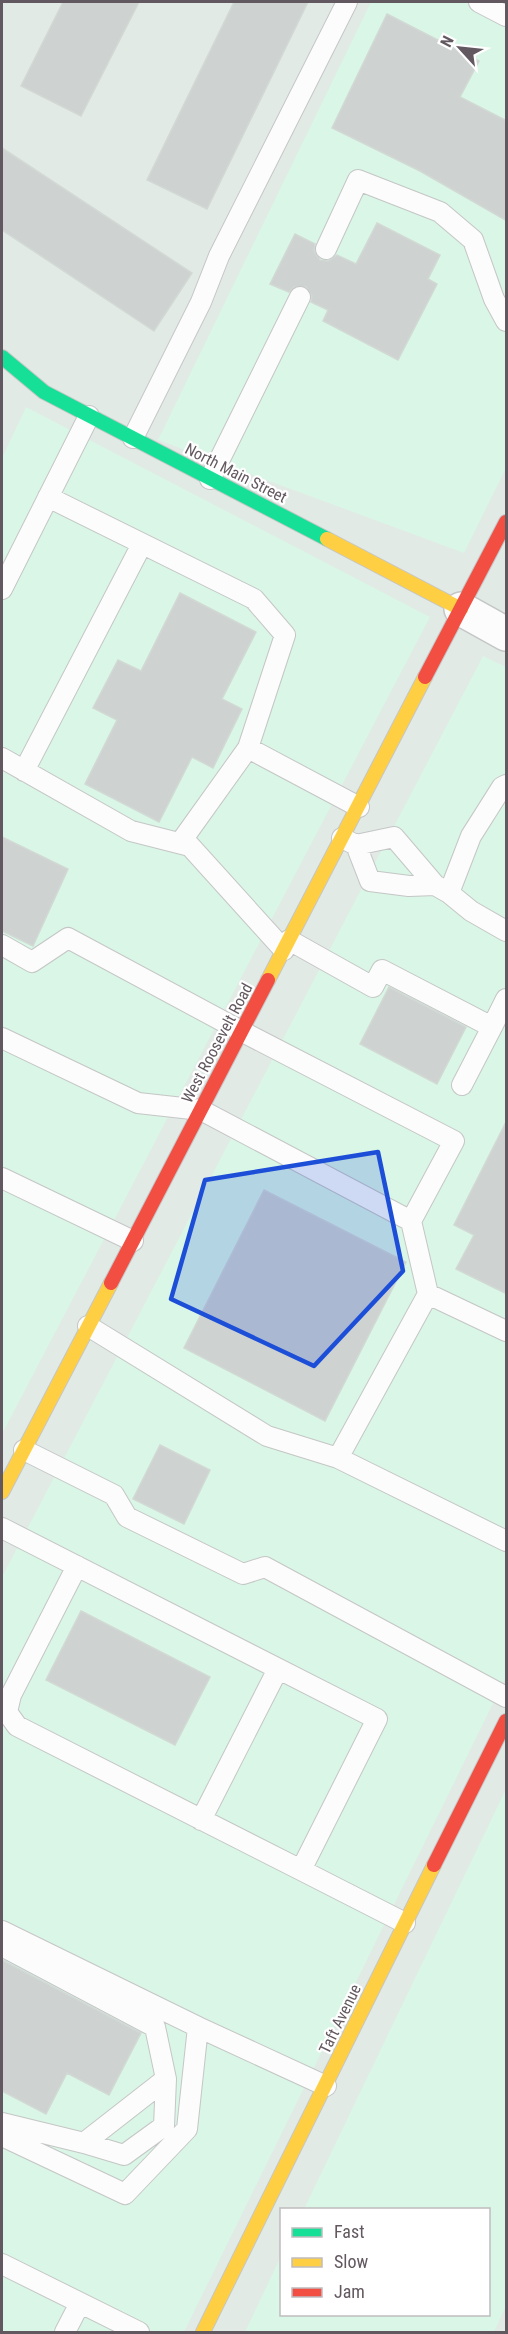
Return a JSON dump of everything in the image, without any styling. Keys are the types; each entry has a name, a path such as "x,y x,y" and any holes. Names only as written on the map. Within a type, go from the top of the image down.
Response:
{"street":[{"name":"North Main Street","path":"2,357 44,392 461,609"},
{"name":"West Roosevelt Road","path":"2,1492 287,945 349,842 359,807 507,522"},
{"path":"461,609 507,634"},
{"name":"Taft Avenue","path":"203,2332 507,1721"}],"lane":[{"path":"133,438 201,302 219,256 347,2"},
{"path":"478,2 507,16"},
{"path":"326,249 358,180 440,212 473,240 507,321"},
{"path":"210,478 300,297"},
{"path":"2,589 89,416"},
{"path":"48,497 254,599 285,635 249,748 180,843"},
{"path":"24,771 142,544"},
{"path":"249,748 359,807"},
{"path":"2,758 131,831 190,846 287,945 373,987 382,970 492,1027"},
{"path":"442,889 487,810 502,788 507,785"},
{"path":"487,810 507,800"},
{"path":"442,889 370,881 349,842 394,837 442,889 471,912 507,931"},
{"path":"2,945 32,962 68,938 242,1032 454,1141 411,1221 428,1294 338,1458"},
{"path":"462,1085 507,999"},
{"path":"2,1038 138,1103 201,1110 411,1221"},
{"path":"2,1178 133,1241"},
{"path":"428,1294 507,1331"},
{"path":"88,1326 267,1436 338,1458 507,1541"},
{"path":"24,1450 114,1495 127,1517 243,1574 265,1568 507,1697"},
{"path":"2,1528 377,1719 301,1870"},
{"path":"77,1566 11,1695 7,1712 17,1726 405,1923"},
{"path":"201,1820 278,1669"},
{"path":"2,1931 198,2027 326,2086"},
{"path":"2,1947 155,2027 166,2079 164,2126 124,2155 2,2123"},
{"path":"2,2136 125,2194 188,2129 198,2027"},
{"path":"84,2143 166,2079"},
{"path":"3,2269 139,2332"},
{"path":"65,2332 80,2303"}],"highlighted area":[{"path":"378,1152 403,1271 314,1366 171,1299 205,1180"}],"shaded area":[{"path":"371,2 506,2 506,468 464,553 158,440"},
{"path":"26,407 430,617 2,1434 2,458"},
{"path":"483,656 506,667 506,1677 184,2332 2,2332 2,1577"},
{"path":"506,1789 506,2306 494,2332 245,2332 280,2258 280,2316 490,2316 490,2208 304,2208"}],"building":[{"path":"63,2 139,2 81,116 21,86"},
{"path":"234,2 308,2 207,209 147,180"},
{"path":"387,14 479,61 460,97 507,121 507,221 420,171 332,128"},
{"path":"2,148 192,273 154,331 2,230"},
{"path":"377,223 440,255 428,279 437,284 398,360 323,321 328,310 311,302 312,296 306,287 294,287 289,292 270,284 295,234 315,244 314,251 320,260 328,261 337,255 356,264"},
{"path":"180,593 256,632 222,699 242,709 213,768 192,757 159,822 85,784 117,720 93,708 118,660 141,671"},
{"path":"2,837 68,869 33,946 2,931"},
{"path":"389,987 466,1027 437,1084 360,1044"},
{"path":"507,1120 507,1294 456,1269 474,1235 454,1225"},
{"path":"264,1190 406,1262 325,1421 184,1348"},
{"path":"160,1445 210,1470 184,1524 133,1499"},
{"path":"81,1611 210,1677 175,1745 46,1680"},
{"path":"2,1960 141,2033 109,2095 67,2073 46,2114 2,2091"}],"traffic: fast":[{"path":"2,357 44,392 327,539"}],"traffic: slow":[{"path":"327,539 461,609"},
{"path":"268,980 425,677"},
{"path":"2,1492 111,1283"},
{"path":"203,2332 434,1865"}],"traffic: jam":[{"path":"425,677 506,522"},
{"path":"111,1283 268,980"},
{"path":"434,1865 506,1721"}]}
